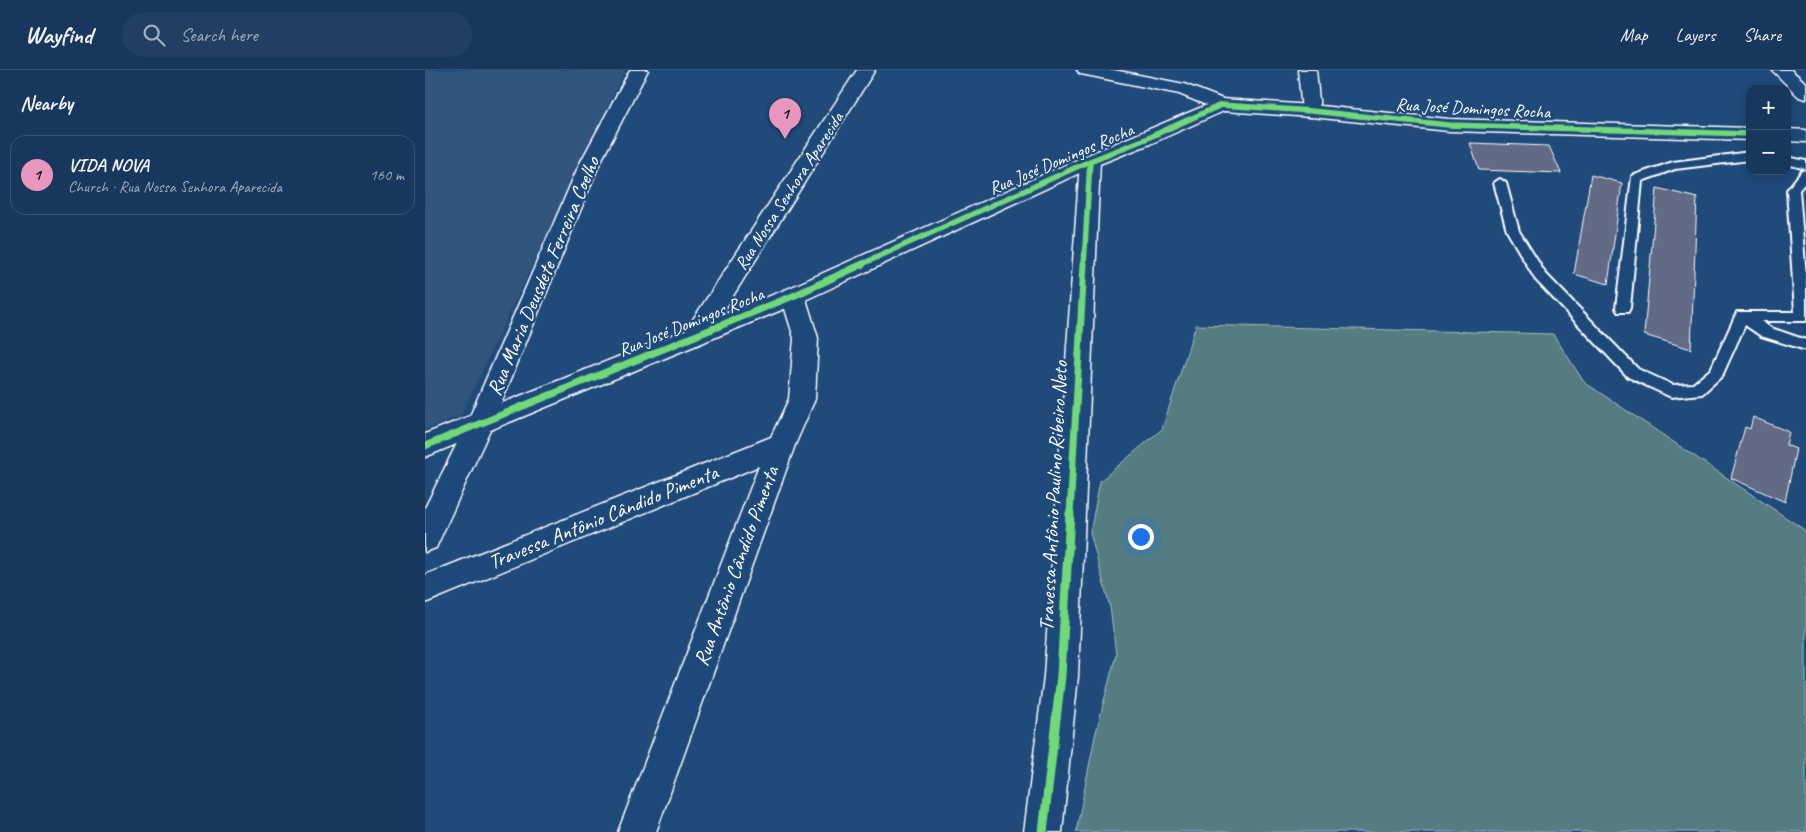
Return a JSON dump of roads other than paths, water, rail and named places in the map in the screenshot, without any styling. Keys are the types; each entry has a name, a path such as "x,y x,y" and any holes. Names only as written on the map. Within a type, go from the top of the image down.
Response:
{"street":[{"name":"Rua Maria Deusdete Ferreira Coelho","path":"425,539 480,423 589,165 639,70"},
{"name":"Rua Nossa Senhora Aparecida","path":"695,336 866,70"},
{"path":"1087,70 1184,89 1221,106"},
{"path":"1307,70 1311,111"},
{"path":"1781,70 1806,93"},
{"name":"Rua José Domingos Rocha","path":"425,446 793,296 1090,161 1221,106 1311,111 1449,125 1746,134"},
{"path":"1791,135 1806,136"},
{"name":"Travessa Antônio Paulino Ribeiro Neto","path":"1043,832 1061,676 1090,161"},
{"name":"Rua Antônio Cândido Pimenta","path":"637,832 781,445 802,399 806,338 793,296"},
{"name":"Travessa Antônio Cândido Pimenta","path":"425,589 781,445"}],"lane":[{"path":"1623,308 1636,179 1673,166 1746,157"},
{"path":"1791,161 1806,165"},
{"path":"1742,316 1801,317 1793,190 1806,174"},
{"path":"1500,183 1513,231 1540,276 1633,373 1671,391 1697,390 1717,372 1742,316"},
{"path":"1742,316 1766,332 1806,345"}],"place":[{"name":"VIDA NOVA","path":"785,139"}]}
